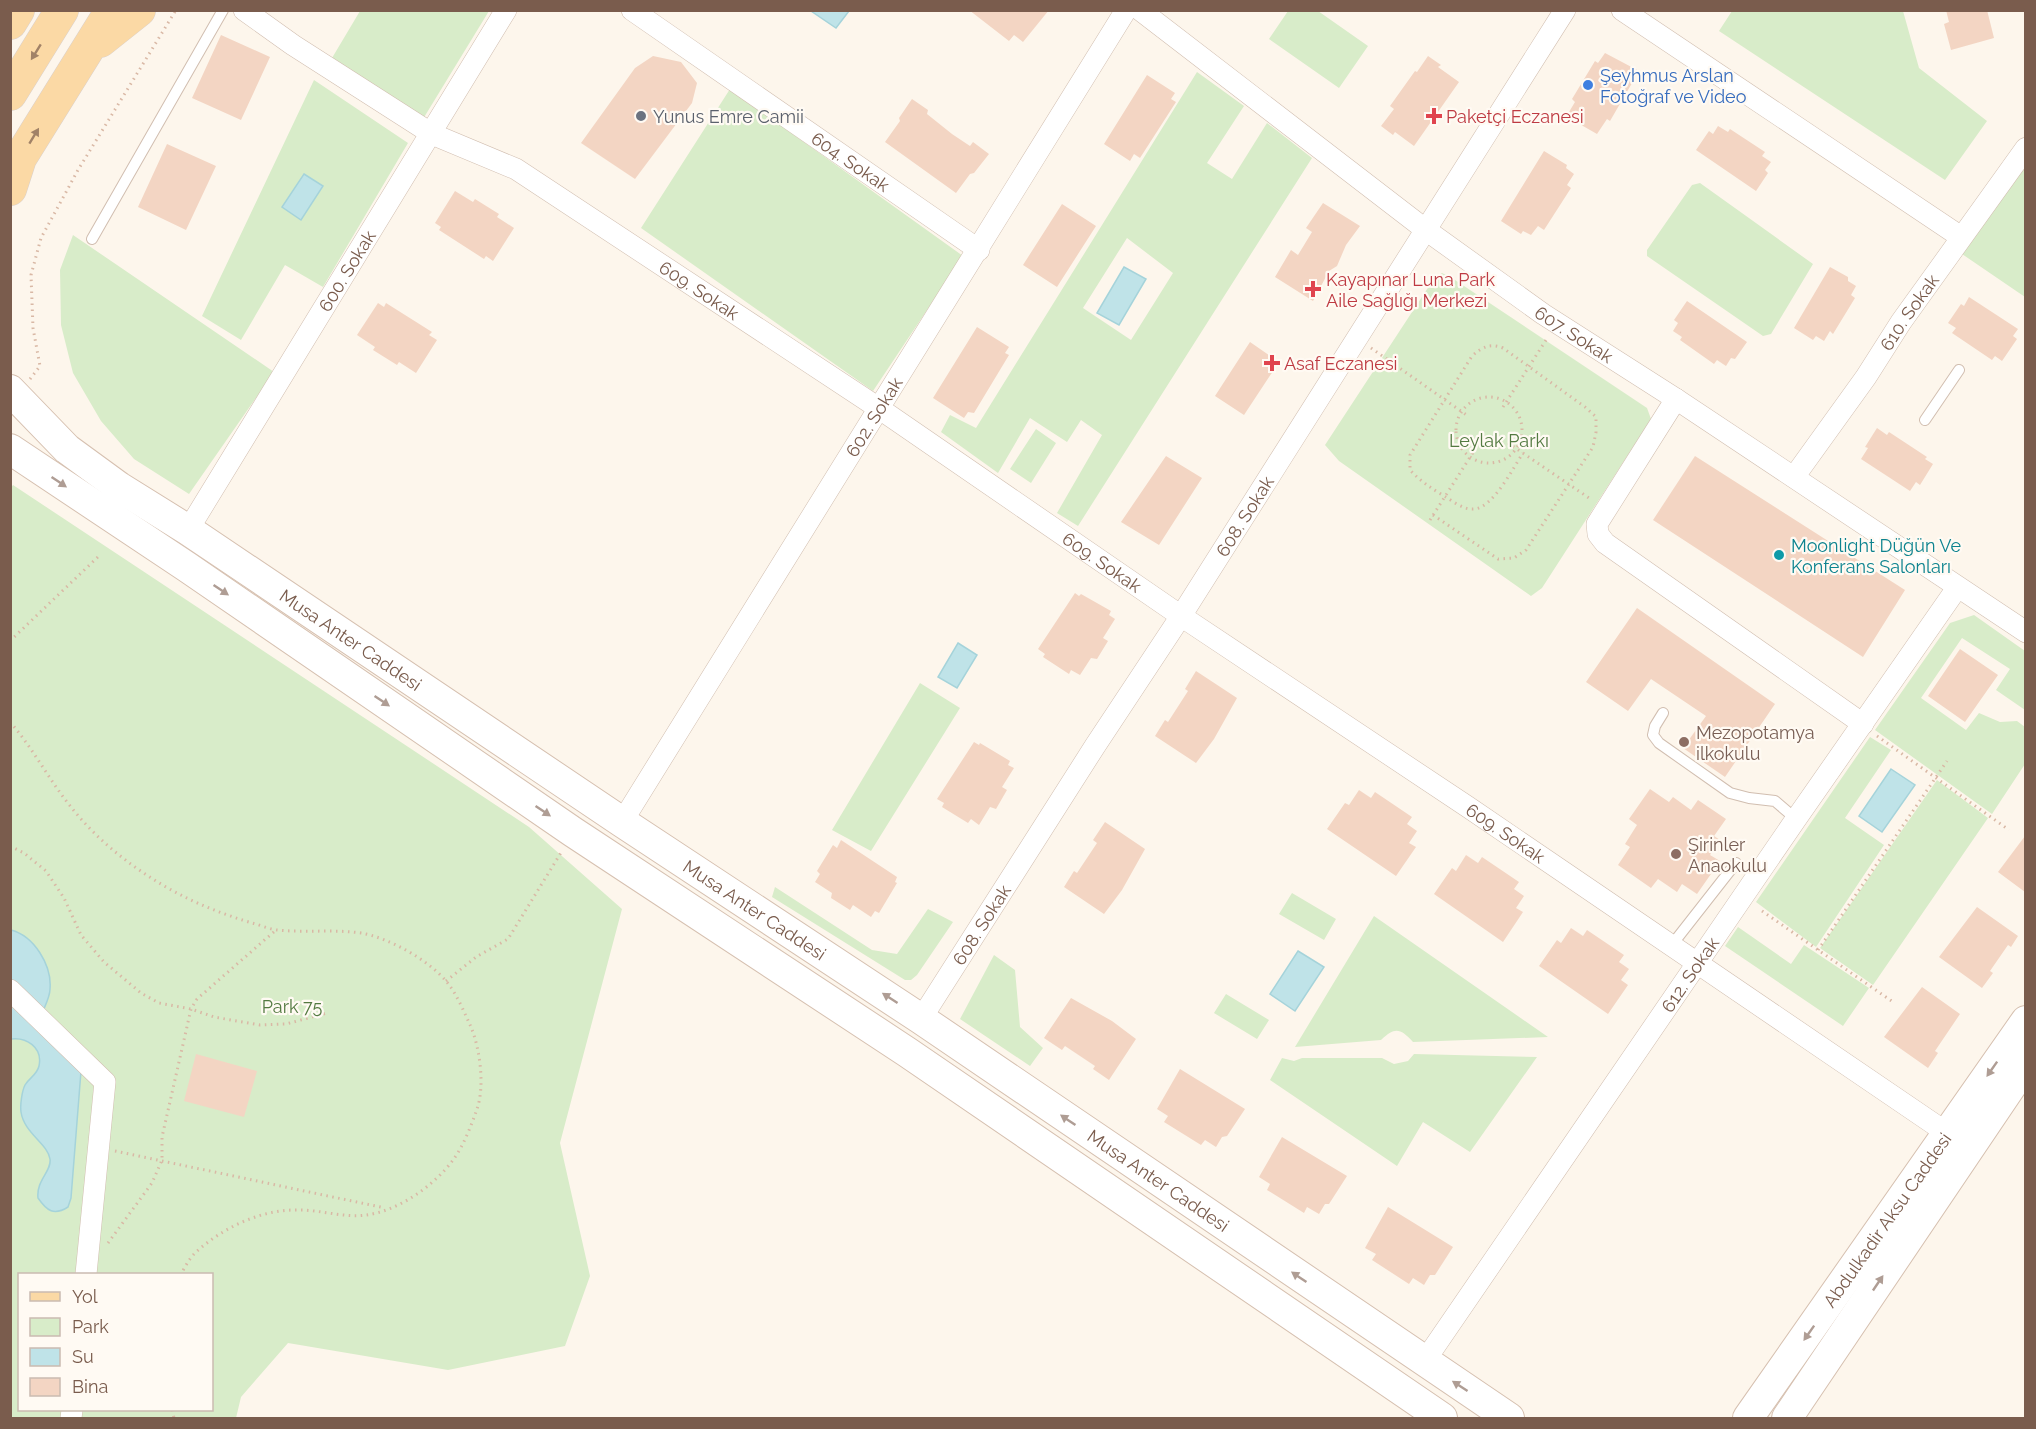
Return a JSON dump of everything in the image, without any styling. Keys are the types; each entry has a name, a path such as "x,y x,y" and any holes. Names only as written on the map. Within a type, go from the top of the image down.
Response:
{"main road":[{"path":"10,23 18,10"},
{"path":"10,94 62,10"},
{"path":"10,189 21,159 112,10"},
{"path":"84,53 139,10"},
{"name":"Musa Anter Caddesi","path":"14,394 67,449 119,487 188,530 622,822 921,1019 1509,1419"},
{"name":"Musa Anter Caddesi","path":"10,449 187,567 573,832 897,1046 1442,1419"},
{"name":"Abdulkadir Aksu Caddesi","path":"1748,1419 2025,1021"},
{"name":"Abdulkadir Aksu Caddesi","path":"1787,1419 2025,1064"}],"street":[{"name":"609. Sokak","path":"244,10 293,45 432,134 516,169 880,409 1181,616 1468,807 1947,1133"},
{"name":"600. Sokak","path":"188,530 506,10"},
{"name":"604. Sokak","path":"632,10 979,250"},
{"name":"602. Sokak","path":"622,822 1126,10"},
{"name":"607. Sokak","path":"1140,10 1426,230 1557,323 1676,399 2025,632"},
{"name":"608. Sokak","path":"921,1019 1181,616 1565,10"},
{"path":"1622,10 1961,237"},
{"name":"610. Sokak","path":"1794,477 2025,148"},
{"path":"1676,399 1597,524 1598,534 1605,543 1870,730"},
{"name":"612. Sokak","path":"1424,1362 1796,819 1870,730 1958,588"},
{"path":"10,990 105,1082 87,1269"}],"lane":[{"path":"92,239 223,10"},
{"path":"1925,420 1959,370"},
{"path":"1663,713 1655,726 1653,735 1659,743 1730,793 1775,801 1796,819"},
{"path":"1671,946 1736,863"}],"path":[{"path":"14,394 40,366 33,328 31,275 41,238 78,170 176,10"},
{"path":"1503,407 1557,323"},
{"path":"1357,338 1468,416"},
{"path":"1433,515 1488,554 1498,559 1510,559 1526,550 1593,447 1596,417 1585,407 1503,348 1494,344 1481,348 1472,356 1410,455 1410,470 1419,480 1463,508 1474,509 1484,506 1496,494 1523,453"},
{"path":"1497,398 1507,402 1520,418 1522,428 1516,448 1500,461 1480,462 1470,457 1457,441 1456,421 1461,411 1477,399 1497,398"},
{"path":"1508,443 1593,501"},
{"path":"1430,520 1474,451"},
{"path":"10,641 101,554"},
{"path":"10,722 70,807 100,839 135,868 169,889 215,912 276,930 362,933 393,943 420,959 446,981 463,1008 475,1037 481,1069 479,1105 470,1130 452,1161 424,1188 400,1205 367,1215 299,1210 280,1211 240,1222 215,1237 193,1255 182,1273"},
{"path":"1870,730 2010,830"},
{"path":"1818,950 1947,761"},
{"path":"446,981 476,957 508,939 573,832"},
{"path":"10,846 24,853 46,871 64,898 81,935 104,962 141,993 159,1003 191,1009 214,1017 260,1024 286,1024 327,1013"},
{"path":"1762,911 1893,1002"},
{"path":"87,1269 103,1251 152,1183 162,1160 162,1137 191,1009 197,999 276,930"},
{"path":"99,1148 386,1209"}],"green space":[{"path":"360,11 489,11 423,119 332,58"},
{"path":"1288,11 1318,11 1368,46 1339,88 1269,39"},
{"path":"1732,11 1903,11 1919,68 1987,121 1945,180 1719,31"},
{"path":"1197,72 1244,106 1207,163 1232,179 1267,123 1312,158 1078,526 1057,513 1102,435 1081,420 1067,442 1030,418 998,473 941,432 950,415 976,428","holes":["1127,238 1173,273 1131,340 1083,308"]},
{"path":"314,80 408,143 323,287 285,265 241,340 202,316"},
{"path":"730,89 963,256 873,391 641,228"},
{"path":"2025,165 2025,297 1962,254"},
{"path":"1700,183 1813,264 1771,334 1763,336 1647,256 1647,250 1692,185"},
{"path":"73,235 274,372 189,494 134,459 101,421 73,373 61,325 60,270"},
{"name":"Leylak Parkı","path":"1442,273 1647,408 1651,419 1542,588 1531,596 1339,461 1325,445 1433,280"},
{"path":"1036,429 1056,443 1031,483 1010,469"},
{"name":"Park 75","path":"13,485 529,827 622,909 560,1143 590,1276 565,1346 448,1370 288,1343 241,1397 236,1418 11,1418 10,489"},
{"path":"1974,615 2025,651 2025,710 1996,690 2010,669 1962,638 1921,698 1966,730 1979,713 2000,722 2017,721 2025,727 2025,764 1992,814 1875,730 1950,623"},
{"path":"920,683 960,708 871,851 832,830"},
{"path":"1870,737 1891,750 1845,818 1884,845 1816,947 1756,902"},
{"path":"1937,780 1988,818 1873,985 1820,948"},
{"path":"775,887 872,950 897,954 928,909 953,922 917,975 911,980 905,980 772,897"},
{"path":"1292,893 1336,919 1324,940 1279,914"},
{"path":"1374,916 1548,1037 1413,1042 1401,1032 1394,1031 1381,1040 1295,1047"},
{"path":"1738,927 1791,964 1804,945 1869,988 1843,1026 1725,946"},
{"path":"994,955 1015,970 1020,1027 1043,1048 1030,1066 960,1019"},
{"path":"1226,994 1269,1020 1257,1039 1214,1013"},
{"path":"1414,1054 1537,1057 1470,1152 1423,1122 1397,1166 1270,1080 1282,1058 1294,1061 1302,1058 1382,1058 1394,1064 1408,1061"}],"water":[{"path":"811,11 849,11 836,28"},
{"path":"304,174 323,186 301,220 282,207"},
{"path":"1124,267 1146,279 1119,325 1097,313"},
{"path":"958,643 977,655 957,688 938,677"},
{"path":"1891,769 1915,785 1882,832 1859,816"},
{"path":"11,930 27,938 45,961 50,989 43,1011 11,979"},
{"path":"1298,951 1324,967 1295,1011 1270,994"},
{"path":"10,1000 81,1071 71,1198 68,1207 55,1212 48,1209 38,1198 39,1186 49,1168 50,1159 45,1148 27,1126 21,1112 24,1088 37,1072 40,1059 36,1049 28,1042 11,1039"}],"building":[{"path":"969,10 1049,10 1023,42 1014,35 1009,41"},
{"path":"1946,10 1987,10 1994,38 1951,50 1944,24 1949,22"},
{"path":"221,35 270,57 241,120 192,98"},
{"path":"1605,53 1639,71 1610,121 1607,119 1597,134 1576,122 1579,118 1569,112 1575,102 1572,99 1595,61 1598,63"},
{"name":"Yunus Emre Camii","path":"653,56 681,62 697,83 692,103 635,179 581,143 635,68"},
{"path":"1428,56 1441,65 1438,67 1459,82 1414,146 1395,132 1393,135 1381,126 1394,109 1390,106"},
{"path":"1147,75 1175,93 1171,99 1176,102 1140,158 1134,154 1130,161 1104,144"},
{"path":"912,99 928,110 927,114 952,134 970,146 973,142 989,154 956,193 885,142"},
{"path":"1718,126 1728,132 1730,129 1765,152 1762,156 1771,162 1765,170 1768,173 1756,191 1696,150 1709,131 1713,134"},
{"path":"167,144 216,166 186,230 138,207"},
{"path":"1544,151 1567,165 1566,168 1574,174 1567,185 1571,188 1544,230 1538,226 1531,235 1523,231 1521,234 1501,221"},
{"path":"455,191 473,202 475,199 499,214 497,217 514,228 493,261 486,256 484,259 439,230 441,227 435,223"},
{"path":"1323,203 1360,226 1346,245 1337,266 1329,271 1313,301 1275,277 1291,250 1298,255 1312,232 1306,228"},
{"path":"1062,204 1096,226 1057,287 1023,265"},
{"path":"1830,267 1848,277 1848,281 1856,286 1851,295 1855,298 1833,334 1830,331 1824,341 1816,336 1813,340 1794,328"},
{"path":"1969,297 2018,329 2013,336 2017,339 2002,361 1995,356 1992,360 1952,333 1956,328 1948,323 1961,304 1964,306"},
{"path":"1687,301 1747,342 1735,359 1731,358 1726,366 1717,360 1714,364 1680,340 1682,337 1673,331 1678,323 1674,320"},
{"path":"378,303 384,307 386,303 432,332 429,335 437,340 416,373 399,362 397,365 373,350 375,347 357,335"},
{"path":"977,327 1009,347 1005,353 1009,355 974,413 968,412 964,418 933,398"},
{"path":"1250,342 1279,362 1244,415 1215,396"},
{"path":"1877,428 1887,435 1889,432 1927,457 1925,459 1933,464 1920,485 1916,482 1910,491 1861,459 1868,448 1865,447"},
{"path":"1166,456 1202,478 1159,545 1121,522"},
{"name":"Moonlight Düğün Ve Konferans Salonları","path":"1695,456 1905,590 1863,657 1653,520"},
{"path":"1075,593 1111,611 1109,615 1115,619 1103,638 1108,641 1097,659 1091,658 1080,675 1071,670 1069,674 1043,657 1045,654 1038,649"},
{"path":"1637,608 1775,704 1725,777 1683,748 1706,716 1651,679 1628,711 1586,682"},
{"path":"1960,649 1998,675 1965,722 1928,696"},
{"path":"1196,671 1237,698 1214,739 1196,763 1155,736 1165,720 1168,722 1188,691 1185,689"},
{"path":"974,742 979,745 980,743 1010,761 1008,765 1014,768 1002,787 1007,790 996,809 990,807 979,825 971,819 968,823 942,807 944,803 937,799"},
{"path":"1650,789 1669,802 1673,797 1691,810 1698,800 1726,819 1714,836 1720,840 1710,855 1720,861 1697,894 1682,884 1677,892 1658,879 1651,888 1618,865 1630,847 1625,844 1637,825 1629,819"},
{"path":"1359,790 1371,798 1375,792 1412,817 1407,824 1417,831 1409,843 1416,847 1396,876 1327,829 1345,803 1349,805"},
{"path":"1105,822 1145,849 1122,890 1104,914 1064,887 1074,871 1077,873 1097,843 1093,840"},
{"path":"2025,836 2025,892 1998,872"},
{"path":"841,840 897,877 895,882 897,883 879,913 875,911 871,917 853,905 850,910 831,898 832,893 815,882 820,874 817,871 833,845 837,848"},
{"path":"1466,855 1478,863 1482,857 1519,882 1514,889 1524,896 1516,908 1523,912 1503,942 1434,894 1452,868 1456,871"},
{"path":"1977,907 2018,936 2011,947 2008,945 1990,971 1993,973 1982,988 1939,957"},
{"path":"1571,928 1583,936 1587,930 1624,955 1619,962 1629,969 1621,980 1628,985 1608,1014 1539,966 1557,940 1561,943"},
{"path":"1922,987 1960,1014 1935,1051 1938,1053 1928,1068 1884,1037"},
{"path":"1071,998 1112,1021 1136,1039 1109,1080 1093,1069 1095,1066 1065,1046 1062,1050 1044,1038"},
{"path":"196,1054 257,1071 244,1117 184,1101"},
{"path":"1180,1069 1245,1109 1227,1136 1222,1137 1216,1147 1205,1140 1201,1145 1164,1122 1168,1116 1157,1109"},
{"path":"1282,1137 1347,1176 1329,1204 1325,1204 1319,1214 1307,1207 1304,1213 1267,1190 1270,1184 1259,1177"},
{"path":"1388,1207 1453,1247 1435,1275 1430,1275 1424,1285 1413,1278 1409,1284 1372,1260 1376,1254 1365,1248"}],"place":[{"name":"Şeyhmus Arslan Fotoğraf ve Video","path":"1588,85"},
{"name":"Yunus Emre Camii","path":"641,116"},
{"name":"Paketçi Eczanesi","path":"1434,116"},
{"name":"Kayapınar Luna Park Aile Sağlığı Merkezi","path":"1313,289"},
{"name":"Asaf Eczanesi","path":"1272,363"},
{"name":"Moonlight Düğün Ve Konferans Salonları","path":"1779,555"},
{"name":"Mezopotamya ilkokulu","path":"1684,742"},
{"name":"Şirinler Anaokulu","path":"1676,854"}]}
